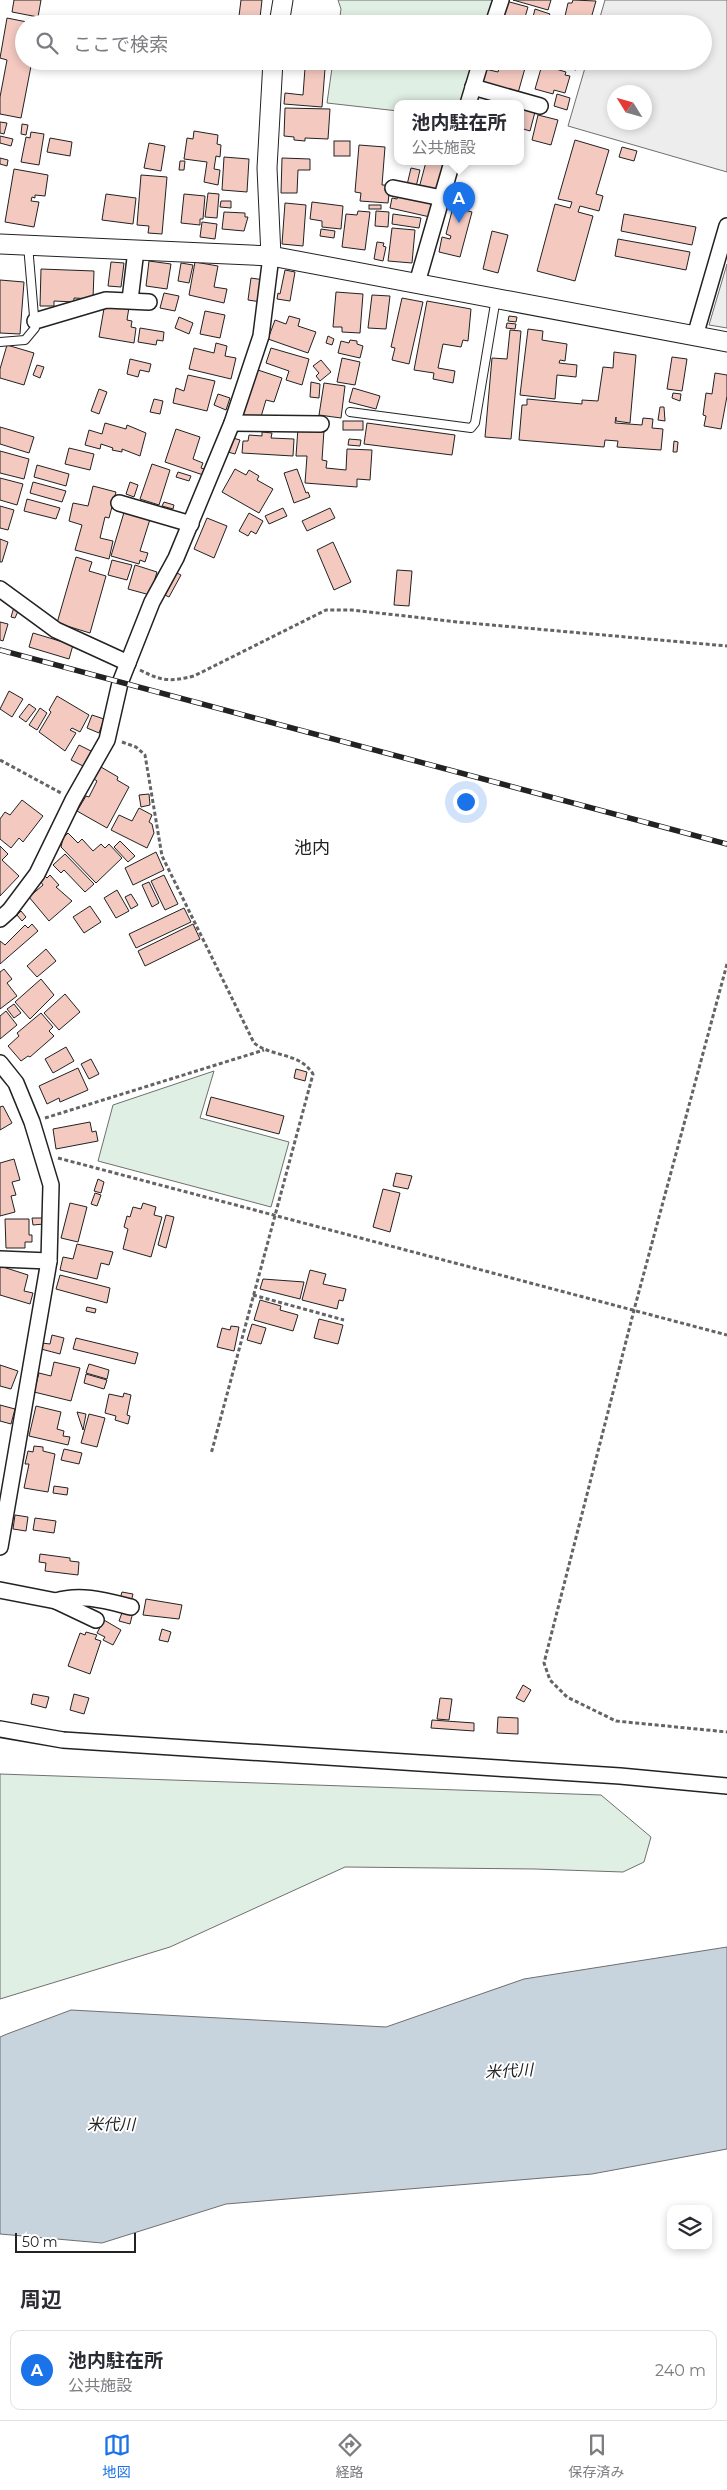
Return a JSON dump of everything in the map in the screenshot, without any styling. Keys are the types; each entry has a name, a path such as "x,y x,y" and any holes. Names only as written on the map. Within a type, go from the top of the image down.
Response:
{"street":[{"path":"280,15 283,0"},
{"path":"496,15 501,0"},
{"path":"0,919 10,910 37,874 73,800 107,740 120,683 152,602 176,558 191,524 232,423 261,336 271,256 267,168 272,70"},
{"path":"469,100 478,70"},
{"path":"473,87 519,100"},
{"path":"524,101 540,106"},
{"path":"416,283 451,165"},
{"path":"393,188 442,198"},
{"path":"695,336 727,226"},
{"path":"0,244 271,256 727,342"},
{"path":"130,300 136,250"},
{"path":"34,321 106,300 149,302"},
{"path":"232,423 321,424"},
{"path":"119,502 191,524"},
{"path":"0,589 56,630 128,664"},
{"path":"0,1063 16,1083 32,1122 51,1185 49,1261 0,1546"},
{"path":"0,1259 49,1261"},
{"path":"0,1590 56,1601 96,1620"},
{"path":"56,1601 65,1598 99,1598 131,1607"},
{"path":"0,1729 72,1741 620,1776 727,1786"}],"lane":[{"path":"0,342 26,340 35,328 28,245"},
{"path":"350,412 471,428 475,423 496,298"}],"path":[{"path":"128,664 156,678 174,681 194,676 326,610 352,610 458,622 727,646"},
{"path":"107,740 126,743 145,755 162,856 254,1043 264,1050 298,1059 307,1064 313,1074 211,1454"},
{"path":"0,760 73,800"},
{"path":"727,964 634,1310 544,1663 550,1680 567,1697 616,1721 727,1732"},
{"path":"32,1122 264,1050"},
{"path":"42,1154 727,1334"},
{"path":"253,1295 344,1320"}],"green space":[{"path":"338,0 494,0 489,15 340,15 341,9"},
{"path":"332,70 472,70 462,100 394,100 394,111 327,103"},
{"path":"214,1071 200,1118 289,1142 271,1207 98,1161 113,1105"},
{"path":"0,1774 601,1795 651,1837 644,1862 623,1872 345,1867 170,1947 0,1999"}],"shaded area":[{"path":"605,0 727,0 727,172 568,126 584,70 712,70 712,15 601,15"},
{"path":"727,264 727,328 709,325"}],"water":[{"name":"米代川","path":"727,1947 727,2149 592,2174 226,2204 102,2243 0,2234 0,2037 7,2034 71,2010 386,2027 524,1979"}],"building":[{"path":"14,0 41,0 38,15 12,12"},
{"path":"241,0 262,0 260,15 239,15"},
{"path":"513,0 551,0 548,10"},
{"path":"573,0 596,1 592,15 565,15 568,3 572,3"},
{"path":"506,1 528,7 526,15 502,15"},
{"path":"535,9 550,14 549,15 534,15"},
{"path":"7,18 15,20 15,70 30,70 21,118 0,114 0,97 7,60 0,58"},
{"path":"305,70 325,70 322,107 284,104 285,93 303,95"},
{"path":"485,70 498,72 499,70 524,70 518,93 481,82"},
{"path":"541,70 559,70 566,72 565,75 570,76 565,93 554,90 553,94 535,89"},
{"path":"557,94 570,98 567,110 554,106"},
{"path":"285,108 330,109 328,139 305,138 305,141 294,140 294,137 284,136"},
{"path":"524,109 535,112 530,131 524,129"},
{"path":"538,115 558,120 551,145 532,140"},
{"path":"0,122 7,123 4,134 0,133"},
{"path":"22,124 28,125 26,135 21,134"},
{"path":"194,131 218,135 217,144 221,145 220,157 216,156 214,169 220,170 218,185 204,182 207,162 184,159 187,138 193,139"},
{"path":"31,132 44,134 39,165 21,162 26,137 30,138"},
{"path":"0,136 13,139 11,146 0,143"},
{"path":"50,138 72,142 70,156 47,152"},
{"path":"575,140 609,150 596,194 603,196 599,211 580,206 578,212 593,216 575,281 537,271 555,204 570,208 572,202 558,199"},
{"path":"334,141 350,141 350,156 334,156"},
{"path":"149,143 165,146 161,171 144,168"},
{"path":"359,145 385,147 382,185 390,185 388,203 360,201 361,193 355,192"},
{"path":"622,147 637,151 634,161 619,157"},
{"path":"224,157 249,159 247,192 222,190"},
{"path":"0,158 8,160 7,166 0,164"},
{"path":"282,158 310,159 310,170 298,170 297,193 281,193"},
{"path":"180,161 185,161 184,170 179,170"},
{"path":"425,165 445,165 438,193 419,188"},
{"path":"411,168 420,170 416,187 407,185"},
{"path":"14,169 48,175 45,196 35,195 35,198 32,197 31,201 39,202 34,227 5,222"},
{"path":"141,175 167,177 162,234 148,233 149,226 137,225"},
{"path":"208,193 219,194 217,218 205,217"},
{"path":"399,193 433,201 430,217 390,208 392,198 397,199"},
{"path":"106,194 136,198 133,224 102,220"},
{"path":"184,194 205,196 203,219 200,219 200,225 181,223"},
{"path":"221,201 231,201 231,208 220,207"},
{"path":"312,202 343,206 341,229 322,227 322,221 310,219"},
{"path":"285,203 306,205 303,246 282,244"},
{"path":"369,205 381,205 381,209 369,209"},
{"path":"453,207 472,212 460,257 439,252 442,237 450,239 451,236 446,234"},
{"path":"358,211 370,212 365,250 342,247 346,214 357,215"},
{"path":"376,211 389,212 388,227 375,226"},
{"path":"224,212 245,213 245,217 248,217 244,231 222,229"},
{"path":"393,214 421,218 419,228 392,224"},
{"path":"624,214 696,227 692,245 621,231"},
{"path":"202,222 217,224 215,239 200,237"},
{"path":"392,228 415,230 412,263 388,261"},
{"path":"321,229 335,231 334,238 320,236"},
{"path":"492,231 508,235 498,273 483,269"},
{"path":"618,239 690,252 686,270 615,256"},
{"path":"377,242 384,243 383,246 386,247 383,261 374,259"},
{"path":"149,261 171,264 167,289 146,286"},
{"path":"111,262 124,263 121,287 108,286"},
{"path":"195,262 218,266 214,287 227,289 224,303 189,295"},
{"path":"181,263 193,265 189,283 178,281"},
{"path":"41,269 94,271 93,299 74,298 74,302 54,301 54,306 40,306"},
{"path":"285,270 295,272 290,301 277,299 278,293 280,294"},
{"path":"251,278 264,280 261,302 248,300"},
{"path":"0,280 24,282 20,334 0,333"},
{"path":"336,292 363,294 360,333 342,332 342,327 333,327"},
{"path":"164,293 179,296 175,311 160,308"},
{"path":"372,295 390,296 386,329 368,328"},
{"path":"402,298 423,302 409,364 392,360 395,348 391,347"},
{"path":"427,301 471,309 468,341 463,340 461,347 443,344 438,368 455,371 453,383 433,379 434,373 414,370"},
{"path":"105,303 129,307 127,320 132,321 131,327 136,328 134,343 99,337"},
{"path":"205,311 225,315 220,338 200,334"},
{"path":"289,316 300,319 298,326 316,332 308,353 268,339 275,320 286,324"},
{"path":"509,316 517,317 516,322 508,321"},
{"path":"179,317 193,323 189,334 175,328"},
{"path":"507,323 516,324 515,329 506,328"},
{"path":"140,328 164,332 163,341 157,340 156,345 138,342"},
{"path":"528,329 543,331 542,340 567,344 565,361 560,360 559,363 577,365 576,377 557,375 555,399 520,395"},
{"path":"510,330 521,331 511,439 485,437 492,358 507,359"},
{"path":"328,336 334,339 332,345 326,343"},
{"path":"350,340 357,341 357,344 363,346 360,358 338,353 341,341 349,343"},
{"path":"216,343 227,346 225,356 236,358 231,379 189,369 194,348 214,353"},
{"path":"7,345 34,353 24,385 0,378 0,369"},
{"path":"271,348 309,359 302,385 286,380 289,371 266,363"},
{"path":"614,352 636,355 630,423 616,421 616,417 615,423 642,425 643,418 653,419 652,428 663,429 661,450 617,447 618,441 605,440 604,447 519,440 522,405 527,405 527,399 582,404 582,400 598,401 603,367 613,368"},
{"path":"672,357 687,359 682,391 667,389"},
{"path":"342,358 360,362 355,385 337,382"},
{"path":"130,359 151,364 149,372 140,370 138,377 127,374"},
{"path":"321,360 331,372 320,381 316,376 319,373 313,366"},
{"path":"37,365 44,367 40,378 33,375"},
{"path":"258,370 282,378 274,402 266,400 260,420 243,415"},
{"path":"715,373 727,375 727,396 721,429 704,426 706,416 703,415 706,393 712,394"},
{"path":"188,375 215,381 207,411 173,403 176,388 184,391"},
{"path":"311,382 320,384 319,398 310,397"},
{"path":"324,383 345,386 341,418 319,415"},
{"path":"353,388 380,396 376,409 349,402"},
{"path":"99,389 107,392 99,414 91,411"},
{"path":"673,393 681,394 680,401 672,398"},
{"path":"218,394 230,398 226,410 214,405"},
{"path":"154,399 163,401 160,414 150,412"},
{"path":"660,407 664,407 665,421 658,420"},
{"path":"343,421 363,421 363,430 343,430"},
{"path":"105,423 126,429 127,425 146,433 140,456 122,449 122,452 112,450 113,448 101,444 100,449 85,445 89,430 102,434"},
{"path":"367,423 455,435 452,455 364,444"},
{"path":"0,427 34,437 29,453 0,444"},
{"path":"298,428 324,430 322,460 327,461 326,468 346,470 347,449 372,450 370,480 357,479 357,487 305,483 307,456 296,456"},
{"path":"176,429 200,437 193,459 203,463 201,468 208,470 206,476 165,462"},
{"path":"262,432 272,433 271,438 294,439 293,456 242,453 243,441 248,441 249,435 262,436"},
{"path":"233,438 240,440 235,454 228,452"},
{"path":"349,439 361,440 360,446 348,445"},
{"path":"674,441 678,442 677,452 673,452"},
{"path":"69,448 94,454 90,470 65,464"},
{"path":"0,451 29,459 24,479 0,473"},
{"path":"152,464 170,470 159,505 140,499"},
{"path":"37,465 69,474 66,486 34,477"},
{"path":"235,469 246,475 249,470 259,476 257,480 273,489 259,513 222,492"},
{"path":"297,469 306,493 308,492 310,497 294,503 284,473"},
{"path":"178,472 191,476 189,481 176,477"},
{"path":"0,478 23,484 17,505 0,500"},
{"path":"33,482 66,491 62,502 30,493"},
{"path":"130,482 138,485 134,497 126,494"},
{"path":"93,486 116,492 109,518 105,517 100,538 113,541 109,559 75,550 82,525 69,521 73,503 88,506"},
{"path":"27,499 60,508 56,519 24,511"},
{"path":"164,502 174,505 173,509 162,506"},
{"path":"0,506 14,510 8,530 0,528"},
{"path":"283,508 287,516 269,524 265,516"},
{"path":"330,508 335,518 307,531 302,521"},
{"path":"125,509 151,516 140,551 148,553 145,562 140,560 139,564 111,556"},
{"path":"249,513 263,521 256,534 251,531 248,536 239,531"},
{"path":"207,518 227,526 214,558 194,549"},
{"path":"0,539 8,542 2,562 0,562"},
{"path":"333,542 351,582 334,590 317,550"},
{"path":"76,557 92,562 89,571 106,576 90,633 57,623"},
{"path":"112,560 132,565 127,580 108,575"},
{"path":"135,565 157,572 150,595 128,589"},
{"path":"397,570 412,571 409,606 394,605"},
{"path":"177,573 181,575 169,597 165,595"},
{"path":"14,607 19,609 15,618 11,617"},
{"path":"0,622 8,624 3,641 0,640"},
{"path":"33,633 73,645 69,659 29,647"},
{"path":"9,691 23,699 12,717 0,709"},
{"path":"57,696 89,715 80,732 72,728 70,730 76,733 65,751 39,732 51,712 49,710"},
{"path":"29,704 36,709 26,722 19,717"},
{"path":"40,708 47,713 37,730 29,725"},
{"path":"92,715 104,719 99,733 87,728"},
{"path":"79,745 93,752 85,767 71,760"},
{"path":"101,767 118,777 117,780 129,787 107,828 77,811 86,796 89,797 97,781 94,779"},
{"path":"149,794 150,805 141,807 139,795"},
{"path":"22,800 43,816 23,842 19,838 11,848 0,839 0,819 5,812 10,815"},
{"path":"139,808 152,815 149,822 152,824 154,833 147,848 111,830 119,815 132,821"},
{"path":"68,833 78,843 82,839 93,851 101,844 105,848 109,844 122,858 96,883 61,847 63,838"},
{"path":"120,841 135,856 128,862 114,847"},
{"path":"0,846 8,854 2,860 19,876 0,896"},
{"path":"156,852 164,870 133,885 125,868"},
{"path":"65,854 94,884 85,892 64,870 61,873 53,865"},
{"path":"44,875 47,878 50,875 59,885 56,887 72,901 49,921 29,897 43,885 39,879"},
{"path":"164,875 178,904 165,910 151,881"},
{"path":"149,882 159,903 152,907 142,885"},
{"path":"117,890 129,911 116,918 104,898"},
{"path":"131,894 138,905 131,909 125,897"},
{"path":"90,906 101,922 84,933 73,917"},
{"path":"184,908 191,922 136,948 129,934"},
{"path":"21,911 26,917 22,921 17,915"},
{"path":"32,924 38,931 0,964 0,941 5,945 25,925 28,928"},
{"path":"193,924 200,939 145,966 138,951"},
{"path":"46,949 56,961 37,977 27,966"},
{"path":"4,969 12,979 7,983 17,996 0,1009 0,972"},
{"path":"41,979 54,995 30,1019 15,1002"},
{"path":"65,994 80,1012 59,1030 44,1013"},
{"path":"14,1004 21,1013 14,1018 7,1009"},
{"path":"6,1011 17,1025 0,1039 0,1016"},
{"path":"41,1013 53,1027 49,1031 54,1036 30,1057 28,1056 21,1061 8,1046 19,1036 17,1033"},
{"path":"66,1047 74,1061 53,1073 45,1059"},
{"path":"91,1059 99,1074 89,1079 81,1064"},
{"path":"78,1068 88,1090 60,1102 59,1098 47,1104 39,1086"},
{"path":"296,1069 307,1072 305,1081 294,1078"},
{"path":"211,1097 284,1116 279,1134 206,1115"},
{"path":"3,1106 12,1123 0,1130 0,1107"},
{"path":"90,1122 92,1132 96,1131 98,1141 56,1149 53,1129"},
{"path":"14,1159 20,1180 12,1182 16,1195 11,1196 15,1212 0,1216 0,1163"},
{"path":"396,1173 412,1176 408,1189 393,1186"},
{"path":"98,1179 104,1182 101,1193 94,1191"},
{"path":"383,1189 400,1193 390,1232 373,1227"},
{"path":"95,1193 101,1195 97,1206 91,1204"},
{"path":"70,1203 87,1207 78,1242 61,1238"},
{"path":"143,1203 156,1207 154,1215 162,1217 151,1257 123,1249 128,1229 124,1227 127,1216 130,1217 133,1207 141,1209"},
{"path":"166,1215 174,1217 166,1248 158,1245"},
{"path":"32,1218 44,1218 44,1224 33,1225"},
{"path":"5,1219 29,1219 29,1235 32,1235 32,1242 25,1242 25,1248 6,1248"},
{"path":"77,1244 113,1252 109,1265 101,1263 97,1279 60,1270 63,1257 73,1259"},
{"path":"0,1266 28,1275 24,1291 33,1293 30,1304 0,1295"},
{"path":"310,1270 326,1274 323,1284 346,1289 343,1301 339,1300 337,1309 302,1300"},
{"path":"60,1275 110,1288 107,1303 56,1289"},
{"path":"263,1279 304,1282 300,1299 260,1289"},
{"path":"260,1300 281,1306 280,1310 298,1315 293,1331 254,1320"},
{"path":"87,1307 96,1309 95,1313 86,1311"},
{"path":"319,1319 343,1325 338,1344 314,1338"},
{"path":"252,1324 266,1328 261,1344 247,1340"},
{"path":"231,1326 239,1327 234,1351 217,1347 222,1328 230,1330"},
{"path":"52,1335 64,1338 60,1354 41,1349 42,1343 50,1344"},
{"path":"76,1338 138,1353 135,1364 73,1349"},
{"path":"54,1362 80,1368 71,1401 34,1392 39,1373 51,1376"},
{"path":"89,1364 109,1370 107,1379 86,1373"},
{"path":"0,1365 18,1371 11,1389 0,1386"},
{"path":"86,1374 107,1380 104,1389 84,1383"},
{"path":"124,1393 131,1395 127,1415 130,1416 128,1424 115,1420 116,1416 105,1413 109,1394 123,1397"},
{"path":"0,1405 15,1409 11,1424 0,1421"},
{"path":"36,1406 61,1412 57,1429 64,1431 63,1436 70,1437 68,1445 29,1436"},
{"path":"77,1412 86,1414 83,1430"},
{"path":"89,1414 105,1418 97,1447 81,1443"},
{"path":"34,1446 43,1447 43,1451 55,1454 48,1492 24,1488 29,1464 25,1464 28,1451 33,1452"},
{"path":"64,1449 82,1453 79,1464 61,1460"},
{"path":"54,1486 68,1488 67,1495 53,1493"},
{"path":"15,1515 28,1517 26,1531 13,1529"},
{"path":"35,1518 56,1521 54,1533 33,1530"},
{"path":"40,1554 70,1558 70,1561 79,1562 78,1575 45,1571 46,1563 39,1562"},
{"path":"122,1592 133,1594 131,1602 120,1599"},
{"path":"146,1599 182,1605 179,1619 143,1615"},
{"path":"123,1610 133,1612 130,1624 119,1621"},
{"path":"104,1620 121,1630 113,1645 103,1640 105,1637 97,1633"},
{"path":"162,1629 171,1632 168,1642 159,1640"},
{"path":"86,1632 97,1635 95,1639 101,1641 90,1674 68,1666 80,1633 85,1635"},
{"path":"523,1685 531,1690 524,1702 516,1698"},
{"path":"33,1694 49,1697 46,1708 31,1704"},
{"path":"74,1694 89,1698 84,1714 70,1710"},
{"path":"440,1698 452,1699 449,1720 437,1719"},
{"path":"498,1717 518,1718 518,1734 497,1733"},
{"path":"432,1720 474,1723 474,1731 431,1728"}],"railway":[{"path":"0,650 727,844"}],"place":[{"name":"池内駐在所","path":"459,223"}],"district":[{"name":"池内","path":"312,848"}]}
